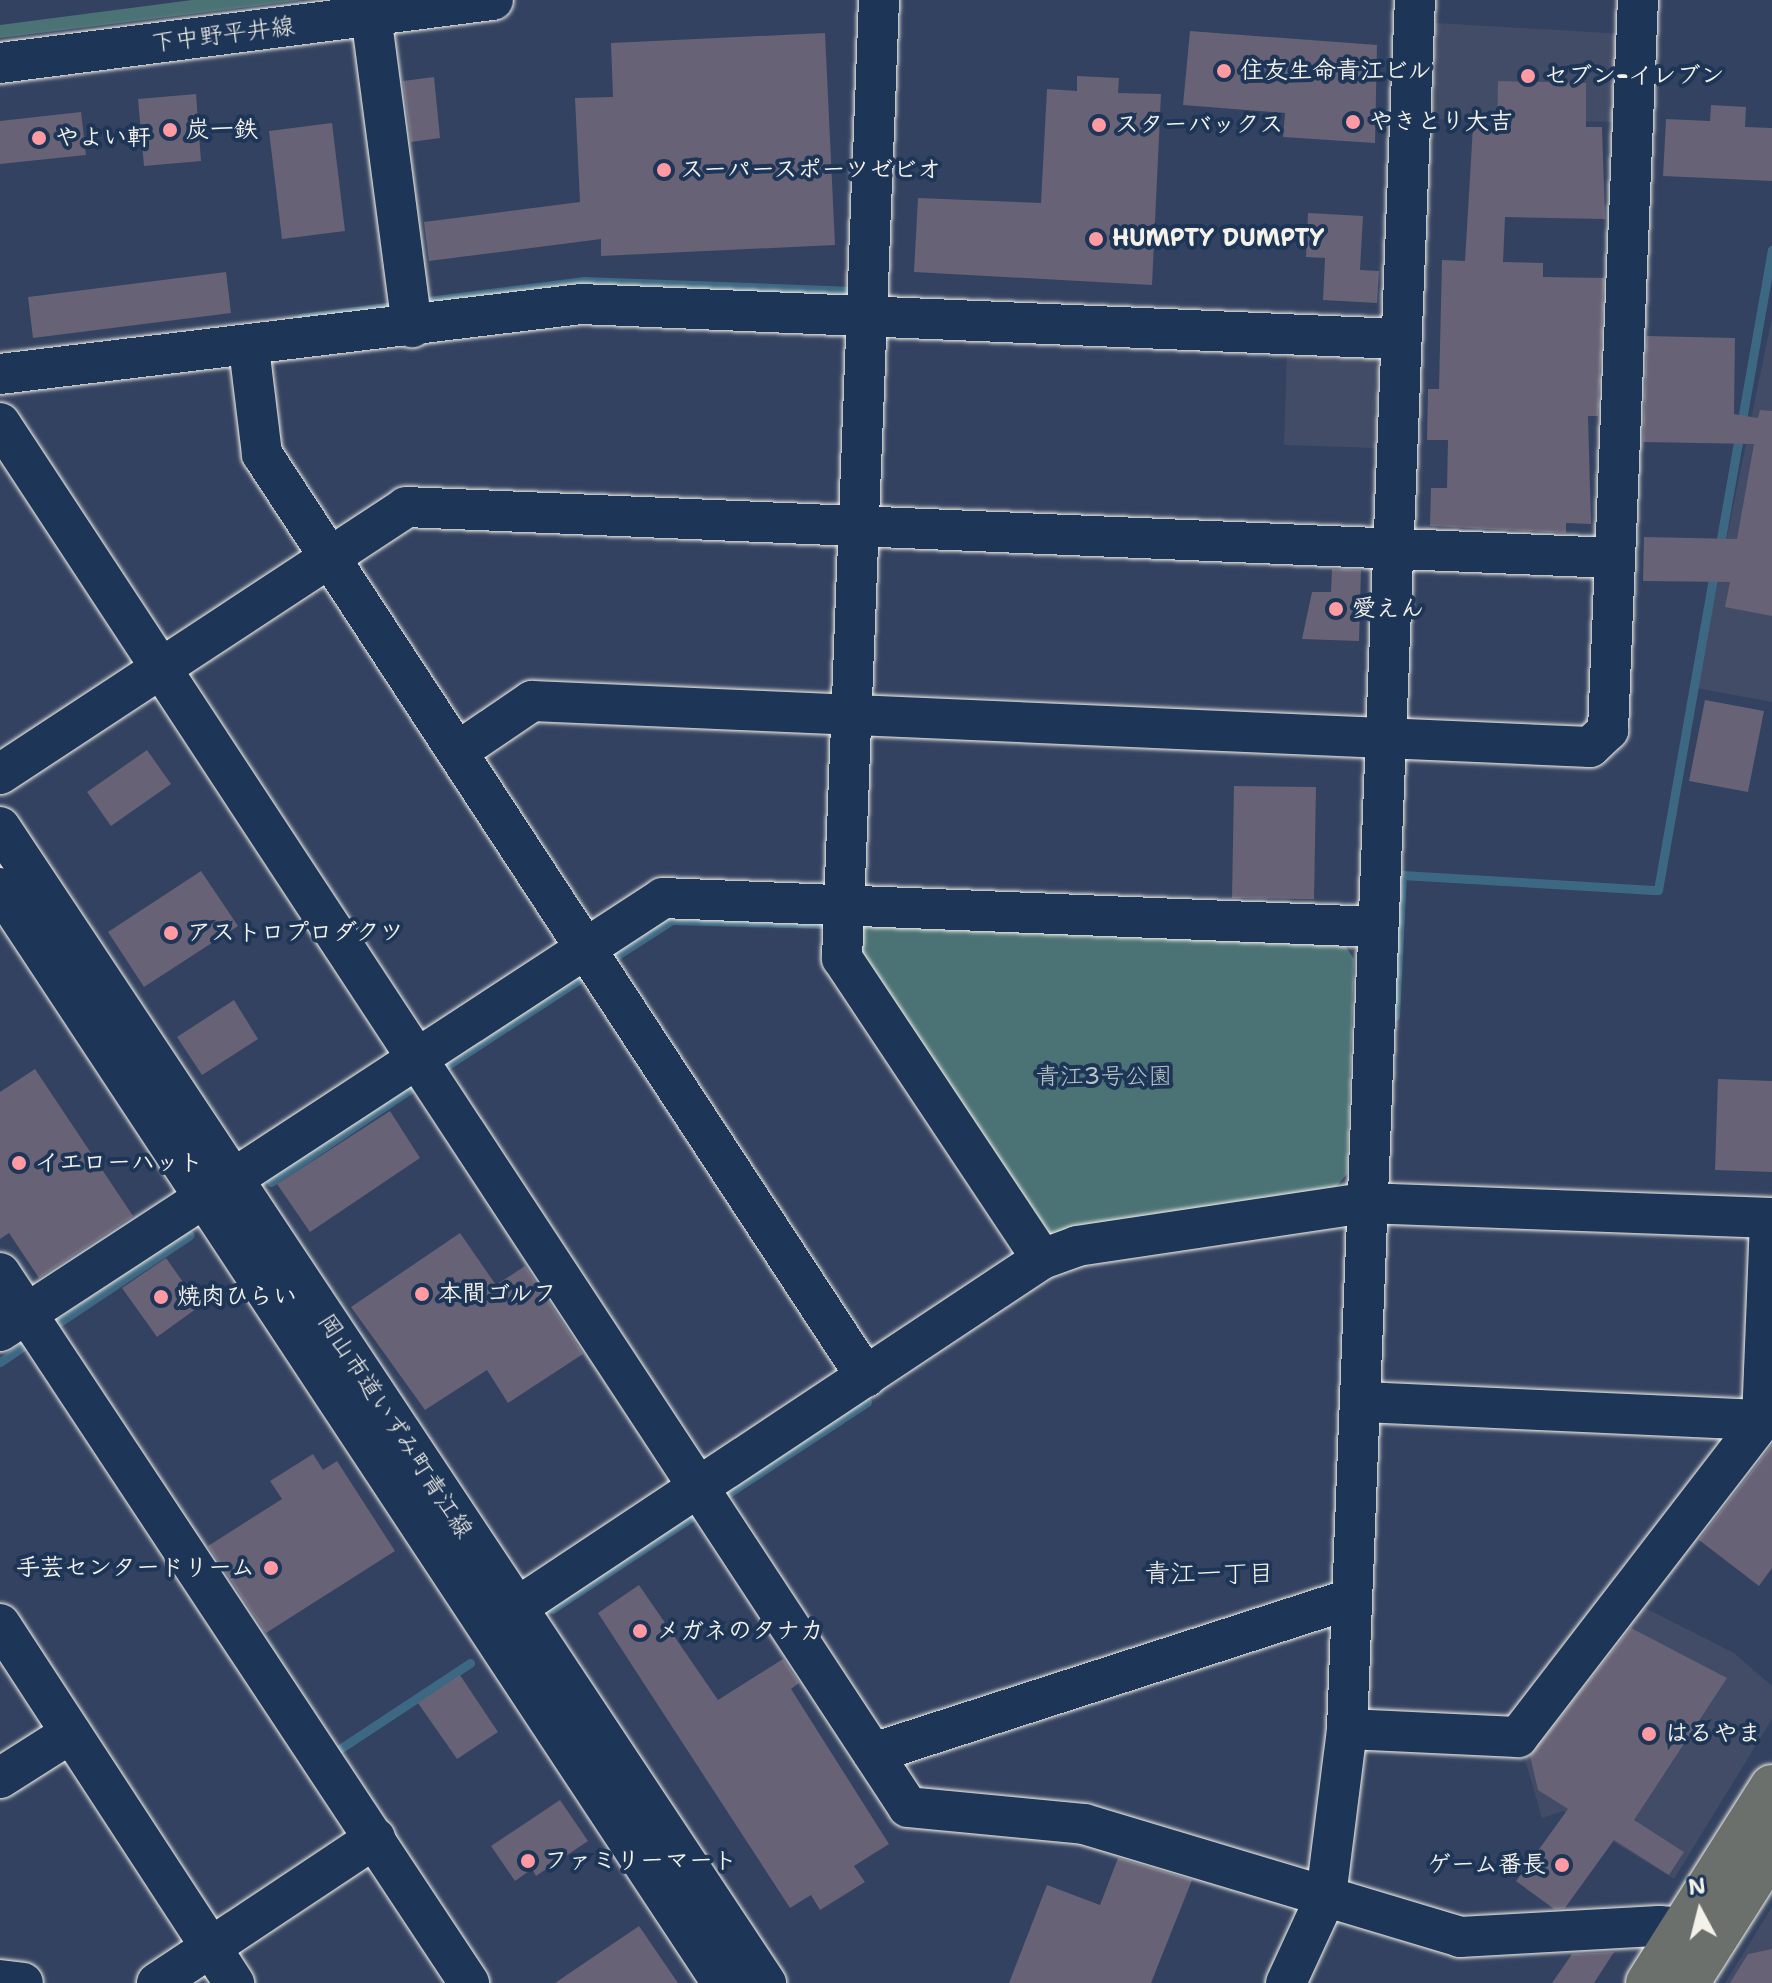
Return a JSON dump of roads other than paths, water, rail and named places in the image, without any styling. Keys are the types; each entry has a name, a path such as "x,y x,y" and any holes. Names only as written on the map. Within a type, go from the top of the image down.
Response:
{"highway":[{"path":"1648,1983 1703,1929 1754,1870 1772,1787"},
{"path":"1687,1983 1703,1929"}],"street":[{"path":"879,0 860,526 861,717 842,958 1042,1259"},
{"path":"1286,1983 1326,1896 1347,1729 1350,1599 1361,1402 1364,1203 1415,0"},
{"path":"457,752 532,701 1385,741 1590,747 1608,730 1638,0"},
{"name":"下中野平井線","path":"0,63 467,1"},
{"path":"371,15 410,311"},
{"path":"0,374 249,348 410,311 581,304 867,299 1400,339"},
{"path":"249,348 262,454 593,962 858,1381"},
{"path":"0,423 908,1807 1084,1824 1460,1937 1703,1929"},
{"path":"0,774 406,507 1613,558"},
{"name":"岡山市道いずみ町青江線","path":"0,827 218,1188 501,1617 722,1983"},
{"path":"26,1329 218,1188 426,1070 593,962 663,898 1376,927"},
{"name":"岡山市道いずみ町青江線","path":"6,910 218,1188"},
{"path":"501,1617 706,1497 858,1381 1042,1259 1077,1246 1364,1203 1771,1218 1762,1420 1518,1737 1347,1729"},
{"path":"0,1273 26,1329 323,1760 469,1983"},
{"path":"1361,1402 1762,1420"},
{"path":"873,1753 1350,1599"},
{"name":"岡山市道いずみ町青江線","path":"501,1617 766,1983"},
{"path":"0,1624 220,1962"},
{"path":"0,1778 71,1733"},
{"path":"157,1983 220,1962 375,1838"},
{"path":"0,1980 23,1983"}],"waterway":[{"path":"1719,550 1772,250"},
{"path":"420,302 583,281 860,291"},
{"path":"301,318 402,305"},
{"path":"1395,1016 1402,875 1658,890 1714,572"},
{"path":"605,963 672,920 827,924"},
{"path":"437,1072 589,973"},
{"path":"271,1182 421,1082"},
{"path":"49,1329 190,1235"},
{"path":"0,1362 34,1339"},
{"path":"718,1500 867,1402 860,1393"},
{"path":"552,1609 702,1510"},
{"path":"329,1756 470,1663"}],"place":[{"name":"住友生命青江ビル","path":"1224,71"},
{"name":"セブン-イレブン","path":"1528,76"},
{"name":"やきとり大吉","path":"1353,122"},
{"name":"スターバックス","path":"1099,125"},
{"name":"炭一鉄","path":"170,130"},
{"name":"やよい軒","path":"39,138"},
{"name":"スーパースポーツゼビオ","path":"664,170"},
{"name":"HUMPTY DUMPTY","path":"1096,239"},
{"name":"愛えん","path":"1336,609"},
{"name":"アストロプロダクツ","path":"171,933"},
{"name":"イエローハット","path":"19,1163"},
{"name":"本間ゴルフ","path":"422,1294"},
{"name":"焼肉ひらい","path":"161,1297"},
{"name":"手芸センタードリーム","path":"271,1568"},
{"name":"メガネのタナカ","path":"640,1631"},
{"name":"はるやま","path":"1649,1734"},
{"name":"ファミリーマート","path":"528,1861"},
{"name":"ゲーム番長","path":"1562,1865"}],"district":[{"name":"青江一丁目","path":"1209,1573"}],"park label":[{"name":"青江3号公園","path":"1104,1077"}]}
